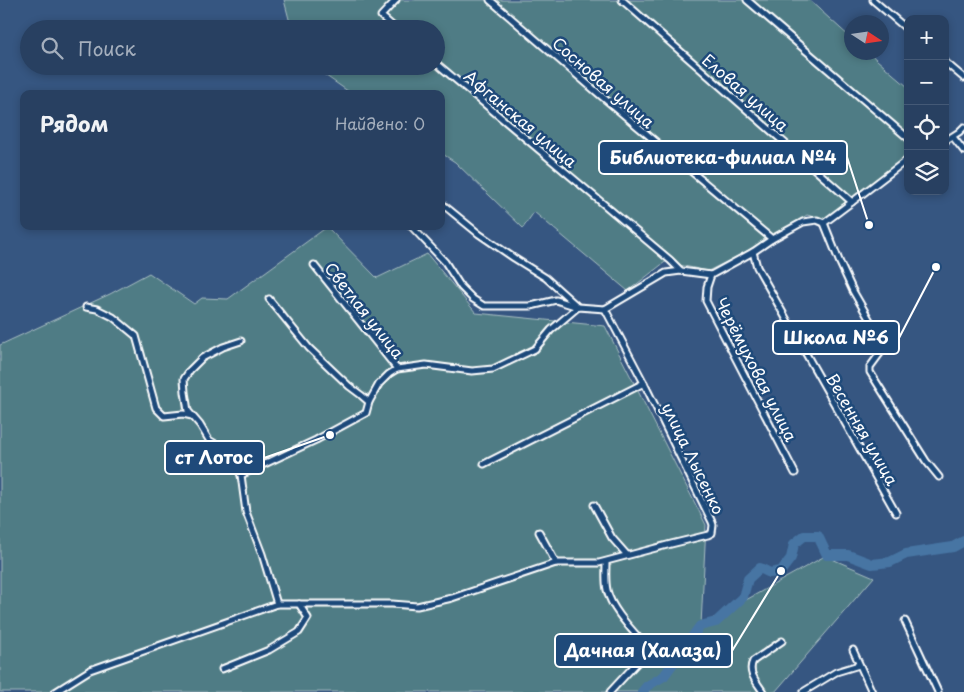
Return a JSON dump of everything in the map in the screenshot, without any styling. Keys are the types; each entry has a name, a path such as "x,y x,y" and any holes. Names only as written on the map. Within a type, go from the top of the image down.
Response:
{"street":[{"path":"386,20 381,16 396,0"},
{"name":"Сосновая улица","path":"490,0 606,101 772,239"},
{"name":"Еловая улица","path":"622,0 852,202"},
{"path":"747,0 904,135"},
{"path":"873,0 904,27"},
{"path":"949,65 964,78"},
{"name":"Афганская улица","path":"445,71 681,271"},
{"path":"949,138 964,127"},
{"path":"953,136 964,151"},
{"path":"824,222 904,161"},
{"path":"445,206 479,234 546,278 578,307"},
{"path":"415,230 445,262 460,287 484,306 531,306 556,300 578,307 605,309 666,273 681,271 711,274 753,252 803,222 817,220 824,222"},
{"path":"824,222 853,291 883,343 884,348 870,368 870,372 926,460 939,477"},
{"name":"Весенняя улица","path":"753,252 757,267 896,513"},
{"name":"Светлая улица","path":"314,265 397,370"},
{"name":"Черёмуховая улица","path":"711,274 707,287 706,301 795,473"},
{"path":"269,299 315,354 369,402"},
{"path":"86,307 97,309 114,317 136,336 156,408 164,416 183,414 192,416"},
{"path":"241,475 316,440 366,413 369,402 379,384 389,374 397,370 426,365 472,371 493,369 534,349 551,330 578,307"},
{"name":"улица Лысенко","path":"55,692 90,670 277,604 417,606 452,598 556,563 606,562 712,533 712,522 644,383 605,309"},
{"path":"241,341 223,347 202,358 184,379 185,392 188,411 200,425 209,440 230,453 241,475 246,512 262,554 277,604"},
{"path":"484,464 644,383"},
{"path":"594,505 612,538 627,555"},
{"path":"538,532 556,563"},
{"path":"606,562 606,588 609,597 617,611 646,646 646,653 610,692"},
{"path":"222,669 269,650 299,632 308,618 299,604"},
{"path":"905,622 938,692"},
{"path":"763,692 750,671 751,665 753,661 782,641"},
{"path":"853,650 872,692"},
{"path":"803,692 836,672 859,665"}],"green space":[{"path":"284,0 809,0 844,32 844,60 877,60 904,84 904,160 827,220 807,215 740,255 708,271 665,262 628,291 534,212 523,228 455,162 445,156 445,90 346,90 325,75 445,75 445,20 290,20"},
{"path":"323,230 330,230 377,278 427,254 476,313 605,326 706,525 701,625 825,556 874,577 775,692 0,692 0,345 110,294 149,273 194,304 202,298 228,299"}],"waterway":[{"path":"642,692 647,686 664,676 700,626 716,622 743,597 748,579 760,568 770,573 781,571 791,558 794,544 804,536 818,536 827,555 848,555 872,564 890,562 906,554 953,547 964,541"}],"place":[{"name":"Библиотека-филиал №4","path":"869,225"},
{"name":"Школа №6","path":"936,267"},
{"name":"ст Лотос","path":"330,435"},
{"name":"Дачная (Халаза)","path":"781,571"}]}
